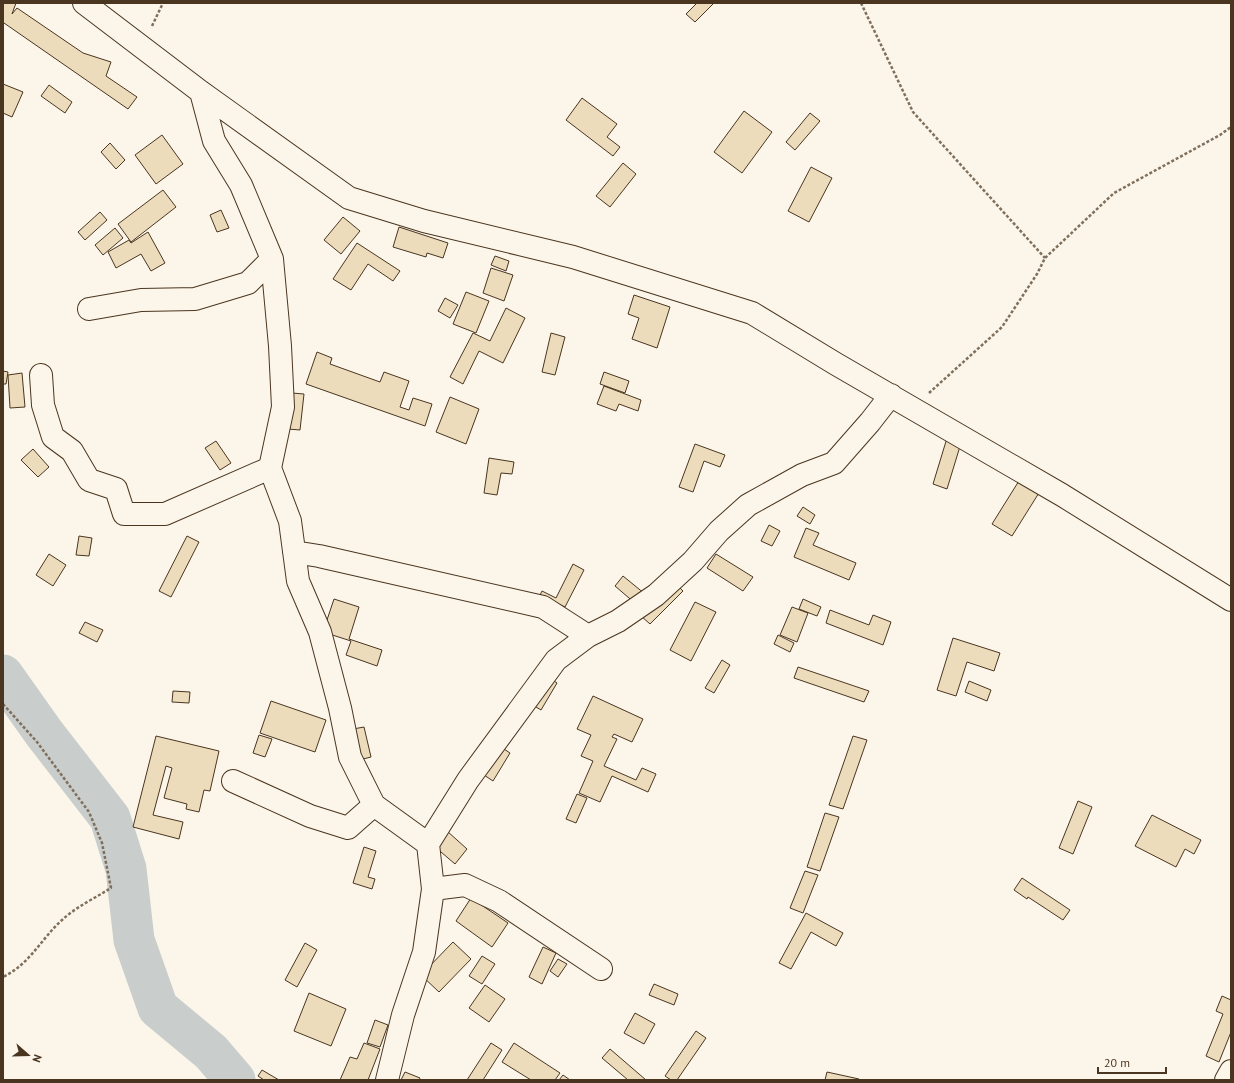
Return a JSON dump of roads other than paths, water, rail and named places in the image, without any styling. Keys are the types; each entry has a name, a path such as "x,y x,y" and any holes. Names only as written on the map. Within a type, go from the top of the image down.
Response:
{"street":[{"path":"84,3 201,92 349,198 424,221 574,257 752,313 1062,495 1231,600"},
{"path":"201,92 214,141 241,184 272,259 280,346 283,407 270,468 290,521 298,581 320,632 340,708 350,757 374,805 428,844"},
{"path":"89,309 142,300 195,300 248,283 272,259"},
{"path":"41,375 44,405 53,437 72,451 90,480 116,489 124,514 165,514 270,468"},
{"path":"387,1080 403,1015 424,952 433,889 428,844 468,780 556,660 588,636 618,621 656,595 693,561 719,531 748,505 802,475 834,463 870,422 891,395"},
{"path":"294,552 319,556 543,607 588,636"},
{"path":"233,781 310,816 348,828 374,805"},
{"path":"433,889 465,886 499,901 601,969"},
{"path":"1226,1080 1231,1070"}],"waterway":[{"path":"3,675 44,733 110,818 126,869 134,940 158,1008 211,1052 235,1080"}]}
